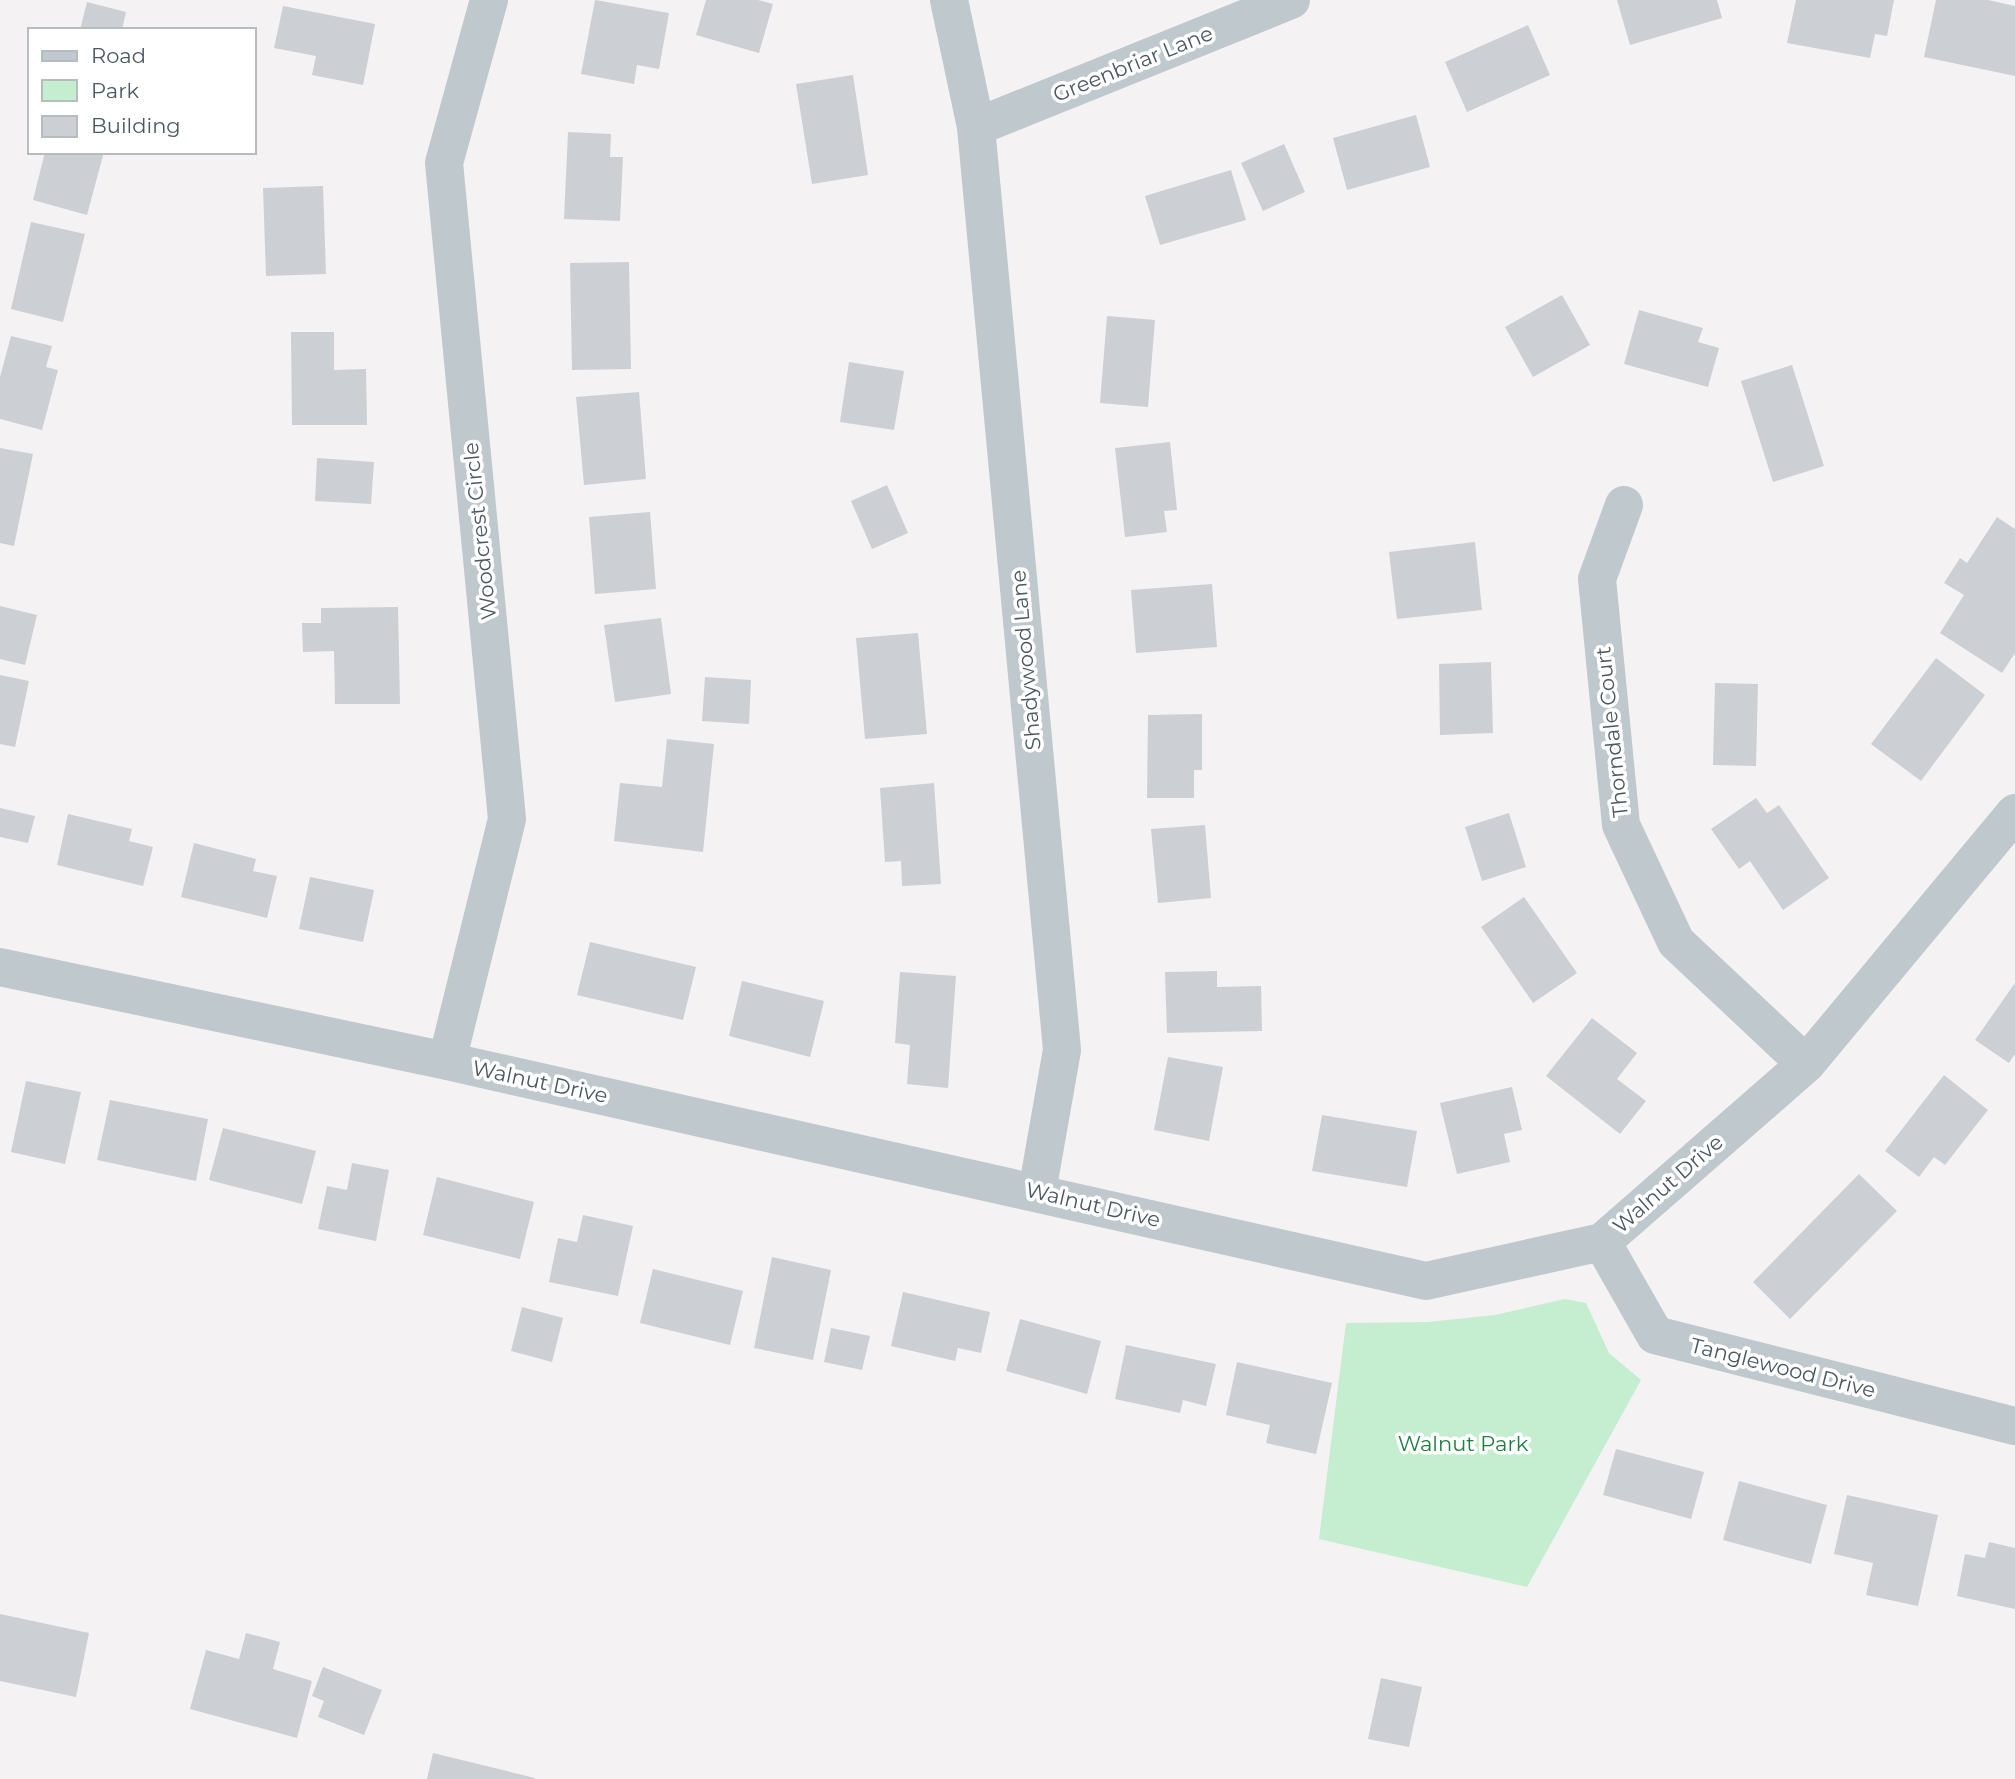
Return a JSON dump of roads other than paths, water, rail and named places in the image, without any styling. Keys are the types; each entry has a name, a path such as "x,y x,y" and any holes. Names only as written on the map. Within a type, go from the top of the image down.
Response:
{"street":[{"name":"Woodcrest Circle","path":"447,1061 507,819 444,163 489,0"},
{"path":"949,0 976,127"},
{"name":"Greenbriar Lane","path":"976,127 1291,0"},
{"name":"Shadywood Lane","path":"976,127 1062,1051 1037,1192"},
{"name":"Thorndale Court","path":"1624,505 1597,579 1621,825 1676,942 1806,1064"},
{"name":"Walnut Drive","path":"0,967 447,1061 1426,1280 1602,1242 1806,1064 2015,813"},
{"name":"Tanglewood Drive","path":"1602,1242 1656,1335 2015,1426"}],"park label":[{"name":"Walnut Park","path":"1463,1444"}]}
